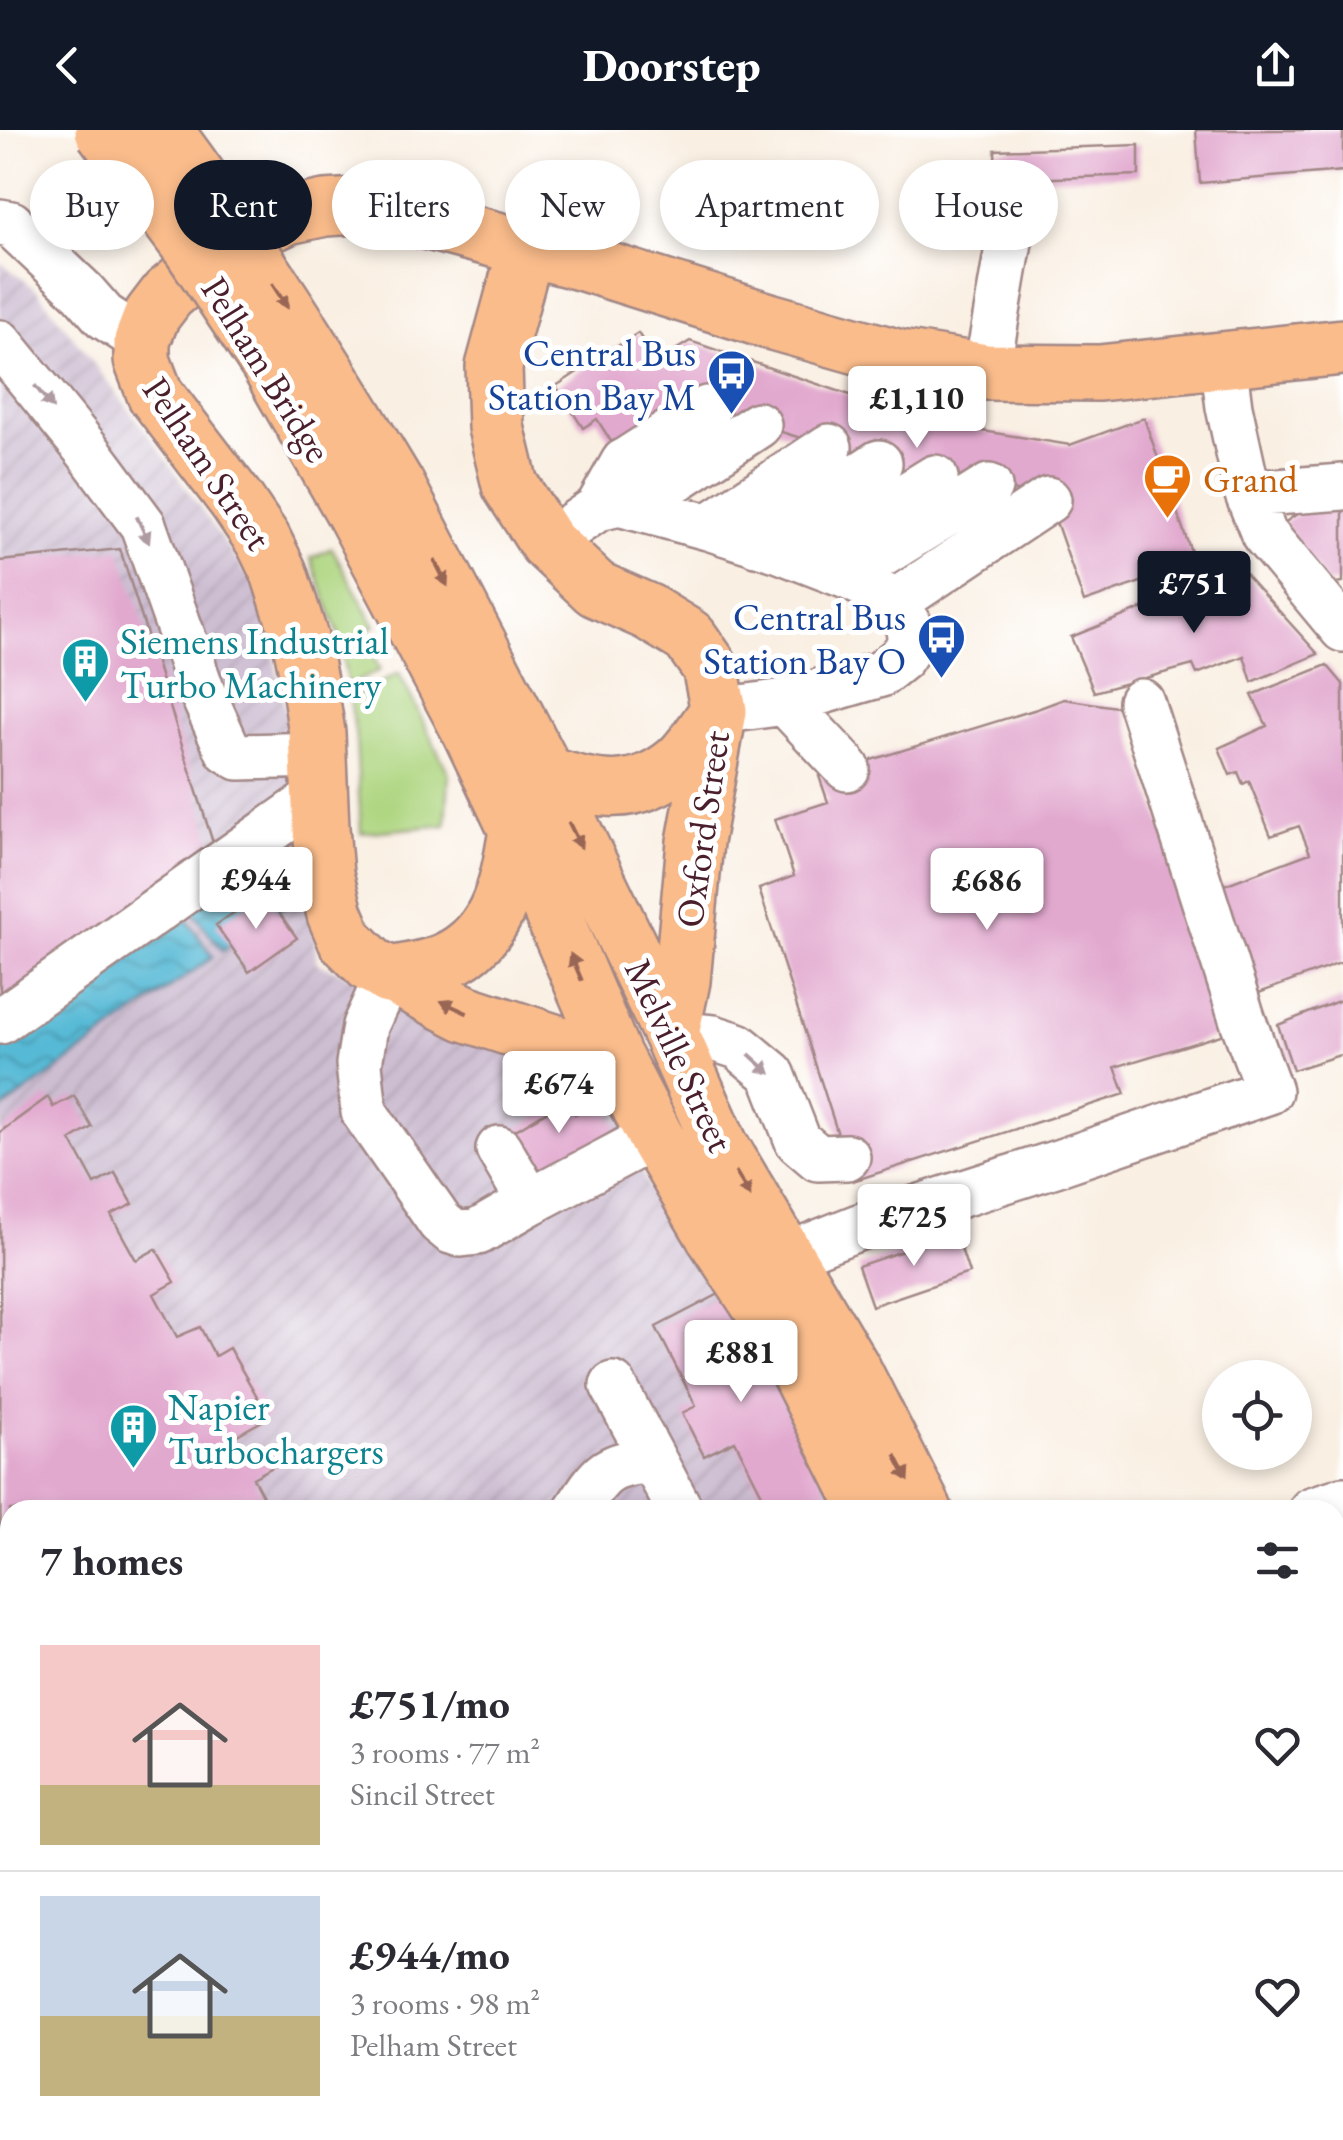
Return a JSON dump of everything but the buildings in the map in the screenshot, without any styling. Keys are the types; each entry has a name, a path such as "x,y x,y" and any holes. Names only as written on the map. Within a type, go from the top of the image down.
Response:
{"main road":[{"name":"Pelham Bridge","path":"102,130 192,249 268,363 376,500"},
{"name":"Pelham Bridge","path":"164,130 260,265 376,500"},
{"path":"142,341 152,315 168,294 230,243 288,216 358,206 505,242"},
{"path":"525,250 494,367 496,428 510,485 547,542 596,589 648,612 689,637 710,667 719,710"},
{"path":"534,250 900,358 985,372 1099,373 1343,347"},
{"name":"Pelham Street","path":"142,341 142,360 155,394 236,500 279,572 300,638 312,698 326,874 346,940 371,966 464,1013 568,1047 614,1057"},
{"name":"Melville Street","path":"376,500 546,774 720,1145 853,1370 919,1500"},
{"name":"Melville Street","path":"376,500 468,729 517,830 614,1057 714,1236 782,1339 863,1500"},
{"name":"Oxford Street","path":"546,774 582,786 635,788 681,761 719,710"},
{"name":"Oxford Street","path":"670,1034 682,981 695,842 719,710"},
{"path":"388,976 437,964 479,940 492,922 506,883 517,830"}],"street":[{"path":"4,231 83,292 104,316 142,341"},
{"path":"985,372 1008,250"},
{"path":"0,343 143,525 202,692 228,750 319,775"},
{"path":"1222,360 1248,494 1264,534 1343,629"},
{"path":"547,542 744,543 872,457"},
{"path":"744,543 872,457"},
{"path":"744,543 872,457"},
{"path":"744,543 872,457"},
{"path":"719,710 785,702 881,674 901,658 910,643 908,624 744,543 624,462 872,457"},
{"path":"1248,494 1343,487"},
{"path":"785,702 847,768"},
{"path":"786,1256 859,1227 1270,1091 1243,1021 1142,702"},
{"path":"0,1020 319,775"},
{"path":"388,976 365,1026 359,1064 364,1112 440,1222 451,1231 478,1232 655,1136"},
{"path":"670,1034 713,1038 738,1046 772,1074 798,1141 818,1158 847,1157"},
{"path":"498,1148 530,1202"},
{"path":"613,1385 675,1500"},
{"path":"583,1500 598,1477 625,1463 653,1460"}],"shaded area":[{"path":"0,262 37,290 155,443 261,595 296,761 317,963 591,1069 614,1100 660,1217 769,1339 849,1500 0,1500"}],"green space":[{"path":"332,548 375,626 361,634 380,670 348,686 338,633 311,558"},
{"path":"399,673 449,774 446,825 361,833 350,699"}],"water":[{"path":"243,861 286,905 223,951 185,902"},
{"path":"178,907 213,957 0,1111 0,1036"}],"place":[{"name":"Central Bus Station Bay M","path":"731,416"},
{"name":"Grand","path":"1168,520"},
{"name":"Central Bus Station Bay O","path":"941,680"},
{"name":"Siemens Industrial Turbo Machinery","path":"85,704"},
{"name":"Napier Turbochargers","path":"133,1470"}]}
